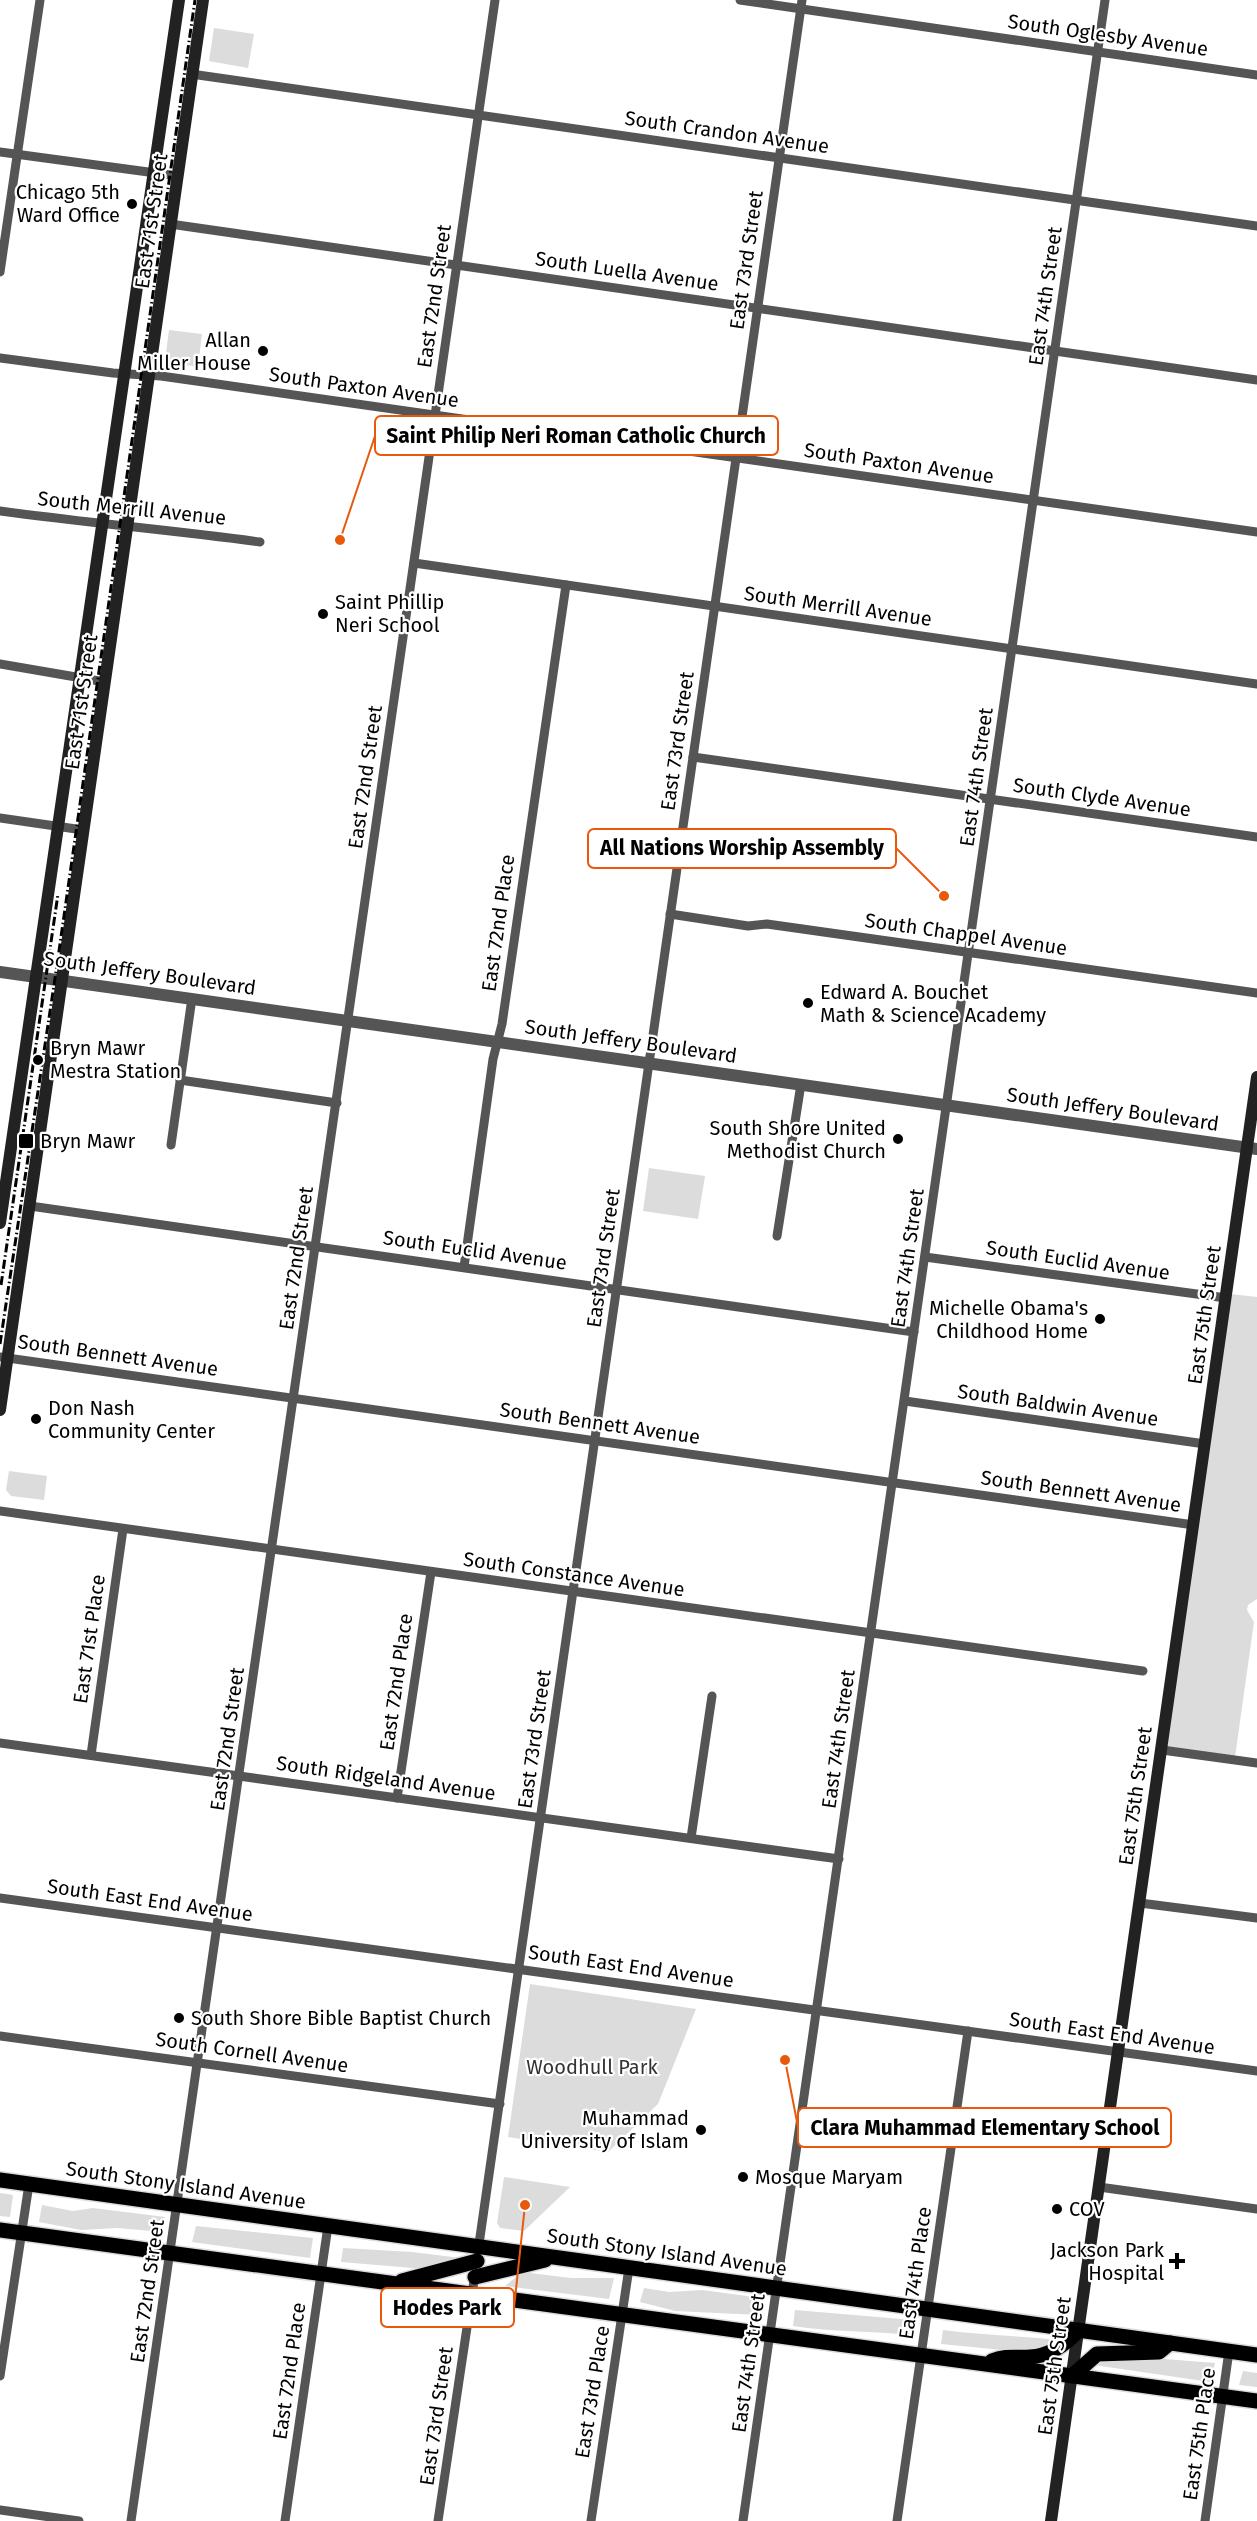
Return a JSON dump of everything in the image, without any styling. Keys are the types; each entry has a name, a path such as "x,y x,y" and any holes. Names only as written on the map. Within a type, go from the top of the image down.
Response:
{"highway":[{"name":"South Stony Island Avenue","path":"0,2180 328,2226 478,2254 554,2258 1257,2355"},
{"path":"0,2230 1257,2401"},
{"path":"393,2283 478,2254"},
{"path":"475,2277 554,2258"},
{"path":"986,2364 1003,2356 1032,2358 1066,2343 1079,2330"},
{"path":"1072,2376 1097,2354 1159,2352 1170,2343"}],"main road":[{"name":"East 71st Street","path":"0,1223 35,977 82,677 179,0"},
{"name":"East 71st Street","path":"0,1410 4,1358 30,1206 63,981 203,0"},
{"name":"East 75th Street","path":"1051,2521 1226,1298 1252,1149 1257,1077"}],"street":[{"path":"0,272 40,0"},
{"name":"East 72nd Street","path":"131,2521 199,2063 495,0"},
{"name":"South Oglesby Avenue","path":"740,0 801,4 1257,75"},
{"name":"East 74th Street","path":"743,2521 1105,0"},
{"name":"East 73rd Street","path":"438,2521 500,2104 801,4"},
{"name":"South Crandon Avenue","path":"191,74 1257,226"},
{"path":"0,152 178,176"},
{"name":"South Luella Avenue","path":"170,224 1257,380"},
{"name":"South Paxton Avenue","path":"0,358 149,375 1257,532"},
{"name":"South Merrill Avenue","path":"0,511 260,542"},
{"name":"South Merrill Avenue","path":"414,563 1257,684"},
{"name":"East 72nd Place","path":"464,1267 566,585"},
{"path":"0,664 105,682"},
{"name":"South Clyde Avenue","path":"693,757 1257,837"},
{"path":"0,818 83,830"},
{"name":"South Chappel Avenue","path":"670,914 748,926 768,924 1257,993"},
{"name":"South Jeffery Boulevard","path":"0,972 1252,1149"},
{"path":"171,1145 192,998"},
{"path":"180,1080 337,1103"},
{"path":"777,1236 801,1084"},
{"name":"South Euclid Avenue","path":"30,1206 915,1332"},
{"name":"South Euclid Avenue","path":"925,1257 1226,1298"},
{"name":"South Bennett Avenue","path":"4,1358 1194,1525"},
{"name":"South Baldwin Avenue","path":"904,1401 1205,1444"},
{"name":"South Constance Avenue","path":"0,1511 1143,1671"},
{"name":"East 71st Place","path":"91,1755 123,1529"},
{"name":"East 72nd Place","path":"397,1798 431,1572"},
{"path":"691,1838 712,1696"},
{"name":"South Ridgeland Avenue","path":"0,1743 839,1859"},
{"path":"1162,1750 1257,1763"},
{"name":"South East End Avenue","path":"0,1898 1257,2071"},
{"path":"1140,1903 1257,1918"},
{"name":"East 74th Place","path":"897,2521 968,2031"},
{"name":"South Cornell Avenue","path":"0,2036 500,2104"},
{"path":"0,2376 29,2184"},
{"path":"1099,2187 1257,2209"},
{"name":"East 72nd Place","path":"285,2521 328,2226"},
{"name":"East 73rd Place","path":"591,2521 629,2268"},
{"name":"East 75th Place","path":"1204,2521 1229,2351"},
{"path":"0,2510 79,2521"}],"green space":[{"path":"214,28 254,34 248,68 209,61"},
{"path":"169,330 202,334 198,367 165,361"},
{"path":"649,1168 705,1176 698,1219 643,1211"},
{"path":"1231,1294 1257,1297 1257,1599 1248,1605 1247,1610 1254,1622 1235,1757 1167,1747"},
{"path":"9,1471 47,1476 44,1500 11,1496 6,1490"},
{"name":"Woodhull Park","path":"530,1984 696,2009 658,2104 608,2152 508,2137"},
{"path":"504,2177 570,2187 524,2231 500,2228 497,2223"},
{"path":"0,2193 13,2195 10,2217 0,2216"},
{"path":"42,2205 73,2211 93,2208 165,2217 162,2232 117,2228 81,2230 39,2222"},
{"path":"196,2226 313,2238 310,2258 192,2242"},
{"path":"343,2248 412,2252 461,2258 425,2269 341,2262"},
{"path":"522,2272 571,2278 614,2278 609,2299 505,2286"},
{"path":"644,2288 669,2292 702,2290 762,2298 759,2315 675,2311 640,2302"},
{"path":"795,2310 913,2320 912,2335 793,2326"},
{"path":"943,2330 1060,2340 1057,2347 1022,2352 941,2344"},
{"path":"1127,2356 1215,2363 1210,2382 1094,2365"},
{"path":"1243,2371 1257,2373 1257,2387 1239,2385"}],"railway":[{"path":"0,1344 57,965 195,0"},
{"path":"1,1285 58,894"}],"place":[{"name":"Chicago 5th Ward Office","path":"132,204"},
{"name":"Allan Miller House","path":"263,351"},
{"name":"Saint Philip Neri Roman Catholic Church","path":"340,540"},
{"name":"Saint Phillip Neri School","path":"323,614"},
{"name":"All Nations Worship Assembly","path":"944,896"},
{"name":"Edward A. Bouchet Math & Science Academy","path":"808,1003"},
{"name":"Bryn Mawr Mestra Station","path":"38,1060"},
{"name":"South Shore United Methodist Church","path":"898,1139"},
{"name":"Bryn Mawr","path":"26,1141"},
{"name":"Michelle Obama's Childhood Home","path":"1100,1319"},
{"name":"Don Nash Community Center","path":"36,1419"},
{"name":"South Shore Bible Baptist Church","path":"179,2018"},
{"name":"Clara Muhammad Elementary School","path":"785,2060"},
{"name":"Muhammad University of Islam","path":"701,2130"},
{"name":"Mosque Maryam","path":"743,2177"},
{"name":"Hodes Park","path":"525,2205"},
{"name":"COV","path":"1057,2209"},
{"name":"Jackson Park Hospital","path":"1177,2261"}]}
